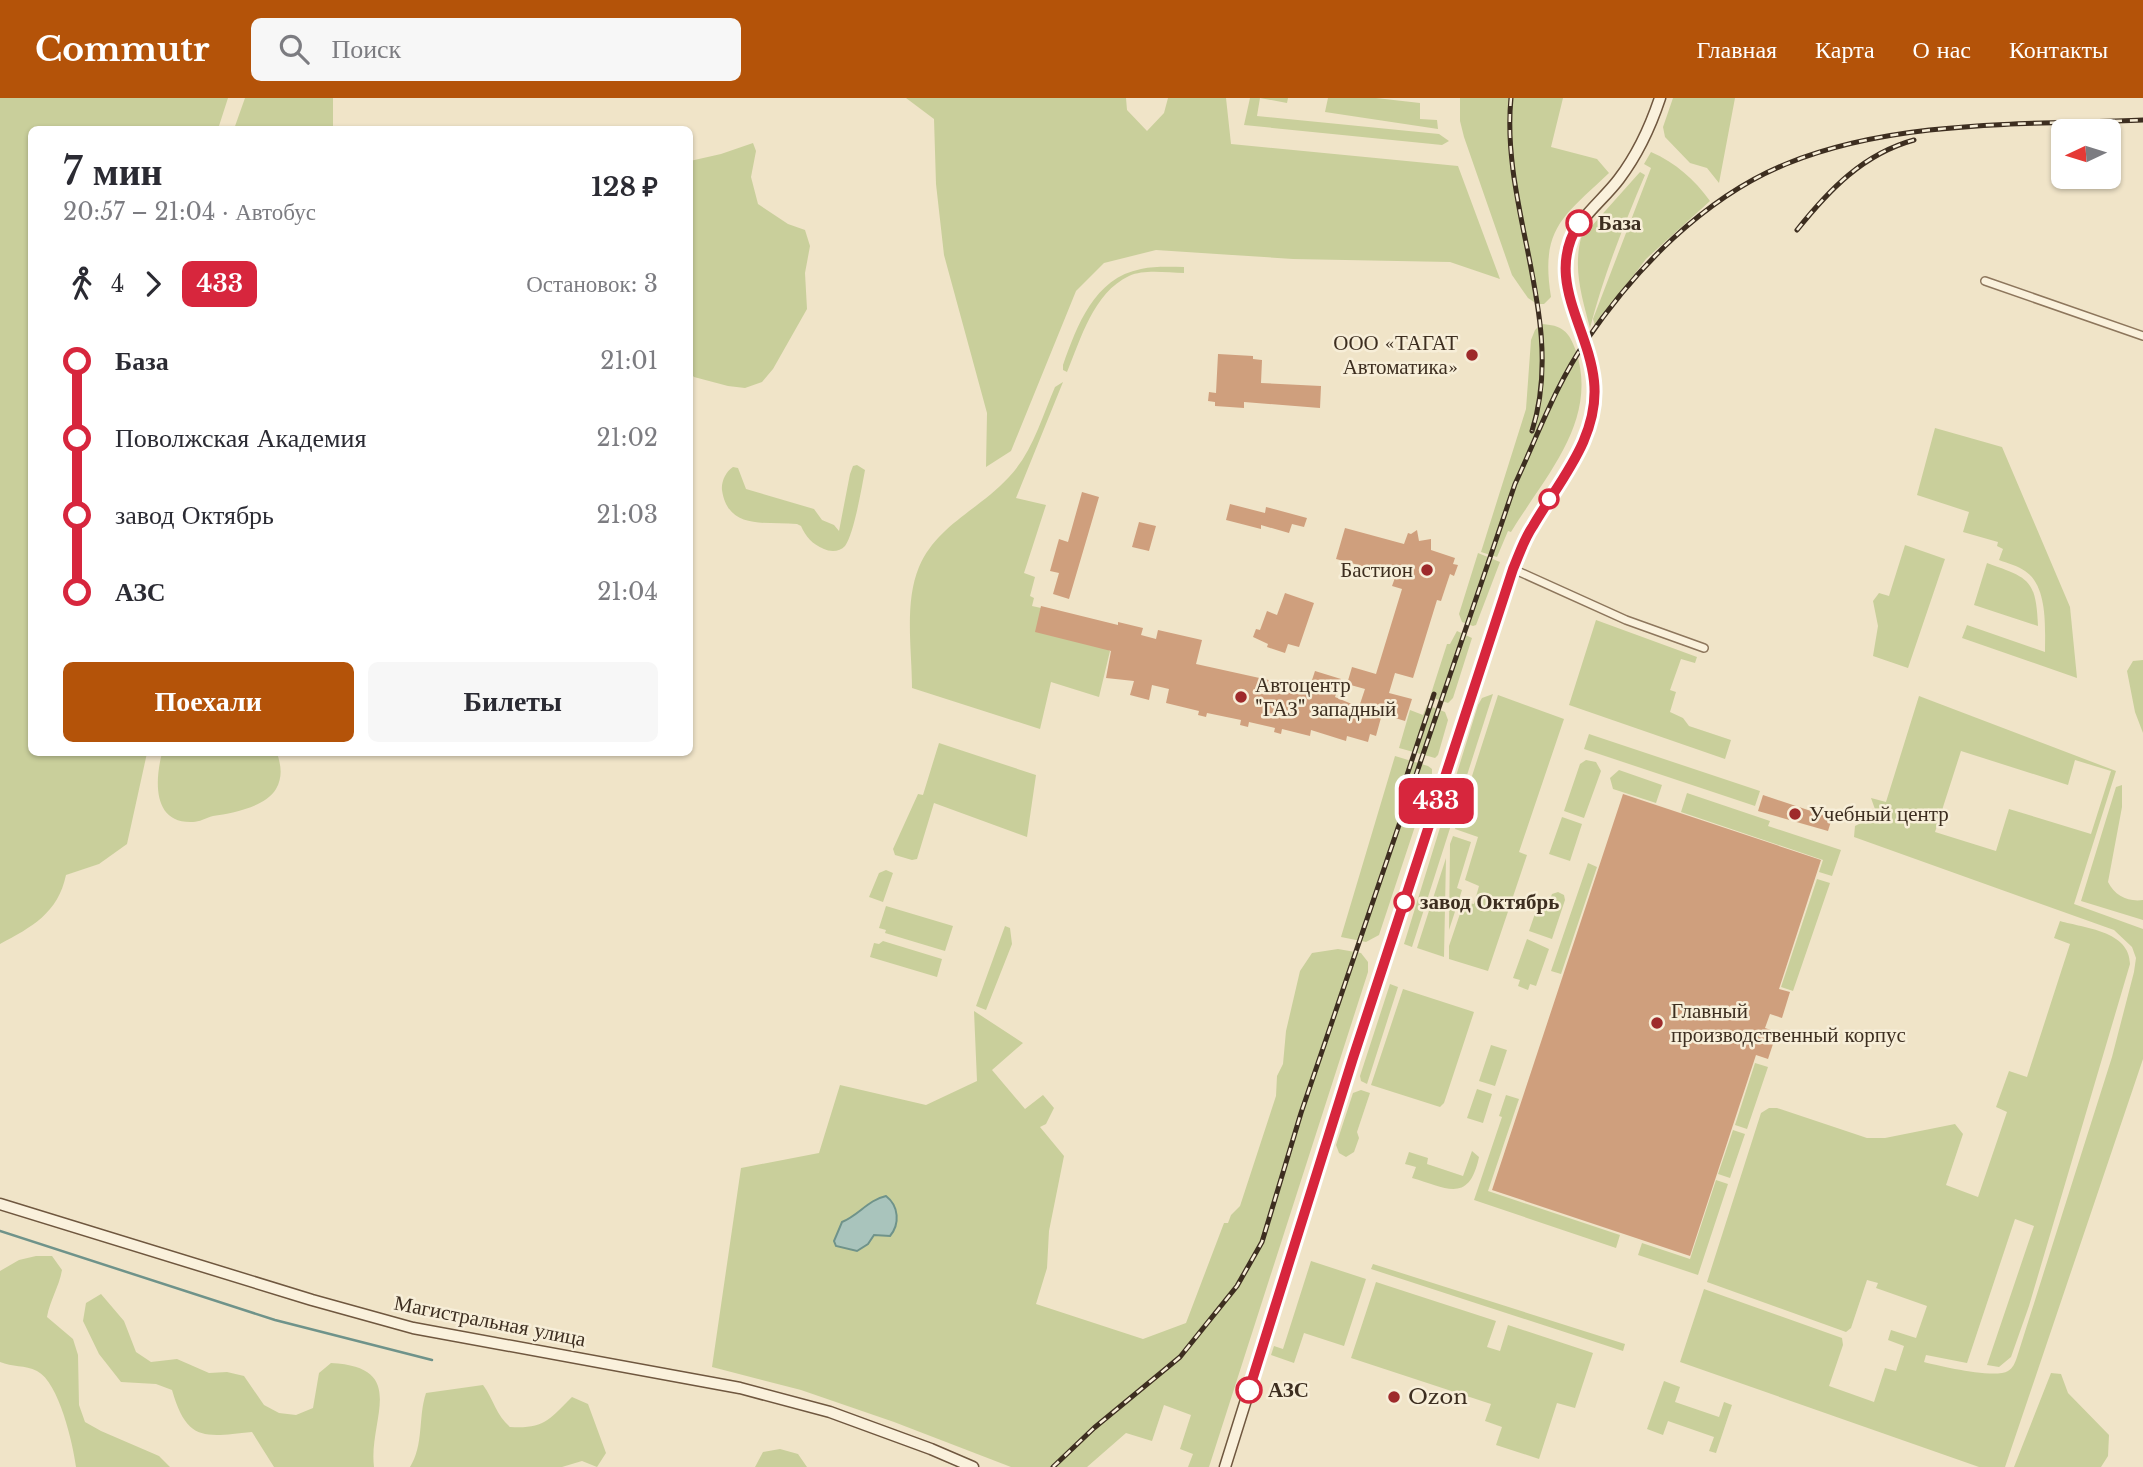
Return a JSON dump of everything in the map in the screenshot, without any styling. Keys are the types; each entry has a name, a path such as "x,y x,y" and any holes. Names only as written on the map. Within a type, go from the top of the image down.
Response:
{"main road":[{"path":"1225,1467 1353,1058 1513,569 1530,529 1584,441 1594,412 1594,380 1566,284 1567,252 1579,223 1633,160 1652,122 1660,98"},
{"name":"Магистральная улица","path":"0,1204 312,1300 426,1332 740,1388 830,1412 931,1448 973,1467"}],"street":[{"path":"1985,281 2143,336"},
{"path":"1513,569 1626,620 1704,648"}],"green space":[{"path":"0,98 228,98 219,126 28,126 28,756 146,756 127,844 99,864 66,875 50,909 33,925 0,944"},
{"path":"245,98 333,98 333,126 235,126"},
{"path":"906,98 1126,98 1127,110 1147,131 1164,113 1168,98 1226,98 1231,144 1458,166 1500,279 1450,262 1293,259 1156,250 1104,263 1076,291 1011,451 986,467 987,413 944,255 936,184 934,119"},
{"path":"1250,98 1260,98 1257,116 1439,134 1449,141 1442,145 1244,125"},
{"path":"1260,98 1288,98 1287,103"},
{"path":"1328,98 1376,98 1420,103 1420,119 1437,120 1438,129 1325,112"},
{"path":"1460,98 1563,98 1551,147 1597,159 1609,173 1568,213 1552,239 1548,274 1551,297 1544,304 1537,304 1528,298 1512,275 1464,137 1460,121"},
{"path":"1673,98 1735,98 1719,183 1707,168 1690,163 1665,137 1663,127"},
{"path":"753,143 756,151 751,177 758,204 788,224 805,230 810,246 805,273 807,309 773,369 762,382 745,388 693,376 693,160"},
{"path":"1651,152 1684,172 1710,201 1646,259 1595,326 1593,319 1651,168 1644,164"},
{"path":"1640,172 1645,175 1614,251 1590,328 1578,272 1581,238"},
{"path":"1184,267 1184,273 1142,273 1129,276 1117,284 1097,305 1067,372 1063,370 1081,320 1099,293 1111,282 1141,269"},
{"path":"1541,324 1564,330 1571,338 1581,377 1580,401 1575,424 1565,447 1511,532 1508,531 1497,557 1481,552 1526,409 1531,340"},
{"path":"1063,382 1016,498 1046,505 1024,573 1035,577 1030,596 1034,598 1032,606 1041,608 1110,651 1099,697 1051,682 1040,729 912,688 910,611 914,581 927,552 948,529 998,488 1017,467 1036,434 1055,387"},
{"path":"1935,428 2002,447 2070,607 2077,678 1962,638 1967,625 2045,652 2044,608 2038,587 2032,578 2022,569 1999,560 2003,549 1997,546 1998,542 1963,532 1969,512 1917,495"},
{"path":"857,465 865,470 857,510 848,540 843,548 838,550 826,550 816,545 797,524 761,523 740,518 726,503 722,490 728,471 733,467 738,468 746,489 814,509 822,520 834,525 839,531 850,474 853,466"},
{"path":"1905,545 1945,559 1908,668 1873,656 1878,626 1873,601 1879,593 1889,596"},
{"path":"1478,553 1500,562 1476,625 1473,626 1462,622 1459,614"},
{"path":"1987,563 2027,582 2035,598 2038,626 1974,605"},
{"path":"1596,620 1697,657 1695,663 1681,659 1670,690 1676,692 1670,712 1683,718 1689,726 1731,740 1725,759 1569,705"},
{"path":"1457,631 1472,638 1453,698 1448,703 1430,697 1447,644 1450,644"},
{"path":"2143,660 2143,733 2135,712 2127,671 2133,661"},
{"path":"1493,694 1412,947 1404,944 1478,705 1482,698"},
{"path":"1498,695 1564,719 1519,852 1527,855 1488,971 1449,959 1449,946 1464,902 1474,904 1479,886 1465,880 1478,837 1455,829"},
{"path":"1919,696 2116,771 2074,904 2143,929 2143,1059 2005,1467 1979,1467 1680,1362 1704,1289 1842,1338 1843,1345 1829,1386 1874,1402 1885,1368 1896,1371 1904,1346 1888,1340 1891,1330 1916,1338 1927,1306 1876,1288 1878,1283 1867,1280 1851,1328 1846,1332 1707,1282 1761,1113 1769,1108 1777,1108 1867,1138 1885,1138 1955,1124 1963,1134 1946,1185 1978,1197 2007,1112 1996,1107 2009,1071 2027,1077 2070,944 2054,938 2060,921 2093,929 2114,938 2128,953 2130,964 2029,1306 2011,1357 1999,1367 1987,1365 2034,1226 2015,1219 1967,1363 1926,1355 1924,1362 1992,1374 2008,1371 2016,1359 2112,1057 2136,958 2132,947 2114,930 1854,837 1855,826 1875,816 1871,798 1886,802","holes":["1961,751 2068,785 2075,760 2111,771 2091,834 2009,809 1996,851 1935,832"]},
{"path":"1427,705 1445,712 1448,720 1435,758 1399,748 1410,710 1423,715"},
{"path":"1589,734 1760,791 1755,806 1584,749"},
{"path":"939,743 1036,775 1027,837 934,803 917,859 895,855 893,849 918,794 923,795"},
{"path":"161,756 278,756 280,767 280,780 276,789 257,805 193,822 180,821 170,816 163,808 158,775"},
{"path":"1395,756 1428,766 1432,769 1432,775 1379,935 1366,942 1341,937"},
{"path":"1586,760 1596,762 1601,771 1584,818 1564,811 1580,764"},
{"path":"1619,770 1662,785 1656,803 1613,789 1610,778"},
{"path":"2122,785 2122,807 2108,882 2122,897 2143,900 2143,920 2081,901 2116,787"},
{"path":"1687,793 1770,821 1768,826 1841,850 1832,876 1819,872 1823,860 1681,812"},
{"path":"1562,817 1582,824 1570,861 1549,854"},
{"path":"1453,836 1471,842 1457,888 1462,890 1449,930 1450,844"},
{"path":"1446,858 1444,957 1417,948"},
{"path":"1588,863 1597,867 1561,974 1551,971"},
{"path":"886,870 893,873 883,902 869,897 879,873"},
{"path":"1817,879 1830,883 1793,991 1781,987"},
{"path":"1558,892 1564,895 1565,900 1552,939 1529,931 1538,905 1547,907 1552,894"},
{"path":"886,906 953,926 945,951 885,933 886,930 879,928"},
{"path":"1005,926 1010,928 1012,944 986,1010 976,1006"},
{"path":"1527,939 1549,949 1536,986 1530,984 1528,990 1518,986 1520,980 1513,978"},
{"path":"883,941 942,959 937,977 870,957 874,943"},
{"path":"1338,949 1361,953 1368,962 1368,972 1209,1467 1188,1467 1193,1454 1180,1449 1191,1415 1164,1405 1152,1441 1126,1433 1087,1467 1011,1467 801,1390 712,1367 741,1168 819,1153 840,1085 926,1105 977,1081 974,1011 1023,1043 992,1070 1025,1109 1043,1095 1054,1108 1046,1124 1040,1127 1064,1156 1049,1231 1047,1268 1036,1304 1143,1339 1186,1323 1224,1223 1228,1223 1231,1215 1240,1206 1276,1096 1277,1076 1283,1064 1286,1031 1300,971 1312,953"},
{"path":"1390,984 1398,987 1367,1084 1361,1081 1360,1076"},
{"path":"1403,989 1474,1012 1444,1103 1440,1107 1371,1085"},
{"path":"1491,1045 1507,1050 1495,1086 1479,1081"},
{"path":"1755,1063 1768,1067 1747,1129 1735,1125"},
{"path":"1477,1089 1492,1094 1483,1123 1467,1118"},
{"path":"1361,1090 1370,1093 1357,1132 1359,1138 1354,1152 1346,1157 1339,1153 1336,1145 1353,1093"},
{"path":"1506,1095 1519,1099 1488,1191 1620,1235 1616,1248 1474,1200 1502,1117 1499,1116"},
{"path":"1733,1130 1745,1134 1730,1178 1718,1174"},
{"path":"1472,1151 1479,1157 1475,1172 1469,1182 1455,1189 1412,1178 1416,1167 1405,1164 1409,1152 1428,1158 1427,1164 1463,1176"},
{"path":"1716,1180 1728,1184 1698,1275 1638,1255 1642,1243 1690,1259"},
{"path":"52,1256 62,1270 47,1317 73,1339 78,1355 79,1405 85,1422 159,1456 170,1467 76,1467 64,1414 45,1377 32,1369 0,1362 0,1271 19,1260"},
{"path":"1311,1261 1366,1279 1344,1346 1304,1333 1294,1363 1271,1355 1274,1346 1283,1349"},
{"path":"1373,1264 1625,1344 1623,1351 1371,1269"},
{"path":"1376,1282 1496,1321 1487,1347 1500,1351 1508,1325 1593,1353 1575,1408 1557,1403 1539,1459 1496,1445 1502,1427 1485,1421 1491,1404 1351,1358"},
{"path":"101,1294 124,1321 136,1352 151,1362 177,1359 209,1373 227,1372 244,1376 264,1405 279,1413 296,1415 313,1408 319,1373 331,1363 355,1367 370,1374 378,1385 380,1399 374,1467 274,1467 252,1432 210,1435 191,1427 184,1419 172,1390 156,1384 121,1382 99,1354 83,1321 86,1303"},
{"path":"2051,1373 2061,1374 2068,1393 2109,1435 2108,1456 2101,1467 2014,1467"},
{"path":"1664,1381 1680,1387 1675,1402 1719,1417 1724,1402 1732,1405 1716,1453 1709,1451 1714,1437 1668,1421 1663,1435 1647,1429"},
{"path":"483,1385 501,1417 510,1427 531,1426 545,1421 572,1397 588,1404 606,1453 597,1467 582,1461 562,1467 410,1467 417,1450 426,1393"},
{"path":"780,1449 798,1454 807,1467 755,1467 763,1452"}],"water":[{"path":"886,1196 894,1205 897,1215 890,1236 874,1235 868,1244 857,1251 836,1246 834,1241 842,1222"}],"building":[{"path":"1218,354 1253,356 1253,359 1262,360 1261,383 1321,386 1320,408 1244,402 1244,408 1215,406 1215,402 1208,401 1209,392 1216,393"},
{"path":"1082,492 1099,497 1069,599 1053,594 1059,573 1050,571 1059,539 1068,542"},
{"path":"1230,504 1265,513 1266,507 1307,518 1304,527 1292,524 1289,533 1261,525 1261,529 1226,520"},
{"path":"1139,522 1156,526 1149,551 1132,547"},
{"path":"1345,528 1404,544 1408,533 1417,530 1419,541 1431,539 1431,550 1455,558 1453,564 1458,565 1454,576 1450,574 1441,601 1437,600 1413,678 1395,673 1389,693 1412,699 1405,721 1382,714 1376,736 1370,734 1368,742 1347,736 1346,741 1311,730 1310,736 1282,729 1281,734 1274,732 1275,728 1249,722 1248,727 1240,725 1241,720 1207,713 1206,717 1198,715 1199,711 1166,703 1169,689 1152,685 1149,700 1130,695 1134,681 1106,678 1111,651 1035,632 1041,606 1118,625 1118,622 1143,628 1141,635 1156,639 1158,630 1202,640 1196,664 1309,689 1315,671 1341,679 1335,697 1359,707 1365,689 1347,684 1352,667 1376,674 1402,589 1392,586 1396,575 1336,559"},
{"name":"Автоцентр \"ГАЗ\" западный","path":"1285,593 1314,603 1299,647 1288,644 1285,653 1267,647 1268,644 1253,637 1256,629 1260,630 1267,611 1277,615"},
{"name":"Главный производственный корпус","path":"1623,794 1821,860 1779,989 1790,992 1782,1018 1770,1014 1765,1028 1777,1032 1768,1059 1756,1055 1690,1256 1492,1190"},
{"name":"Учебный центр","path":"1763,795 1832,818 1828,831 1758,811"}],"waterway":[{"path":"0,1231 275,1320 432,1360"}],"railway":[{"path":"1511,98 1510,140 1515,181 1538,307 1542,348 1541,390 1532,431"},
{"path":"1053,1467 1094,1428 1180,1357 1237,1286 1262,1242 1301,1113 1515,484 1565,375 1586,341 1626,288 1673,238 1727,196 1786,164 1828,149 1872,139 1962,127 2143,120"},
{"path":"1797,230 1848,175 1879,154 1914,140"},
{"path":"1404,784 1434,694"}],"bus line":[{"name":"433","path":"1249,1390 1353,1058 1513,569 1530,529 1580,449 1591,426 1595,397 1594,380 1583,336 1569,299 1565,270 1572,234 1579,223"}],"place":[{"name":"База","path":"1579,223"},
{"name":"ООО «ТАГАТ Автоматика»","path":"1472,355"},
{"name":"Бастион","path":"1427,570"},
{"name":"Автоцентр \"ГАЗ\" западный","path":"1241,697"},
{"name":"Учебный центр","path":"1795,814"},
{"name":"завод Октябрь","path":"1404,902"},
{"name":"Главный производственный корпус","path":"1657,1023"},
{"name":"АЗС","path":"1249,1390"},
{"name":"Ozon","path":"1394,1397"}]}
